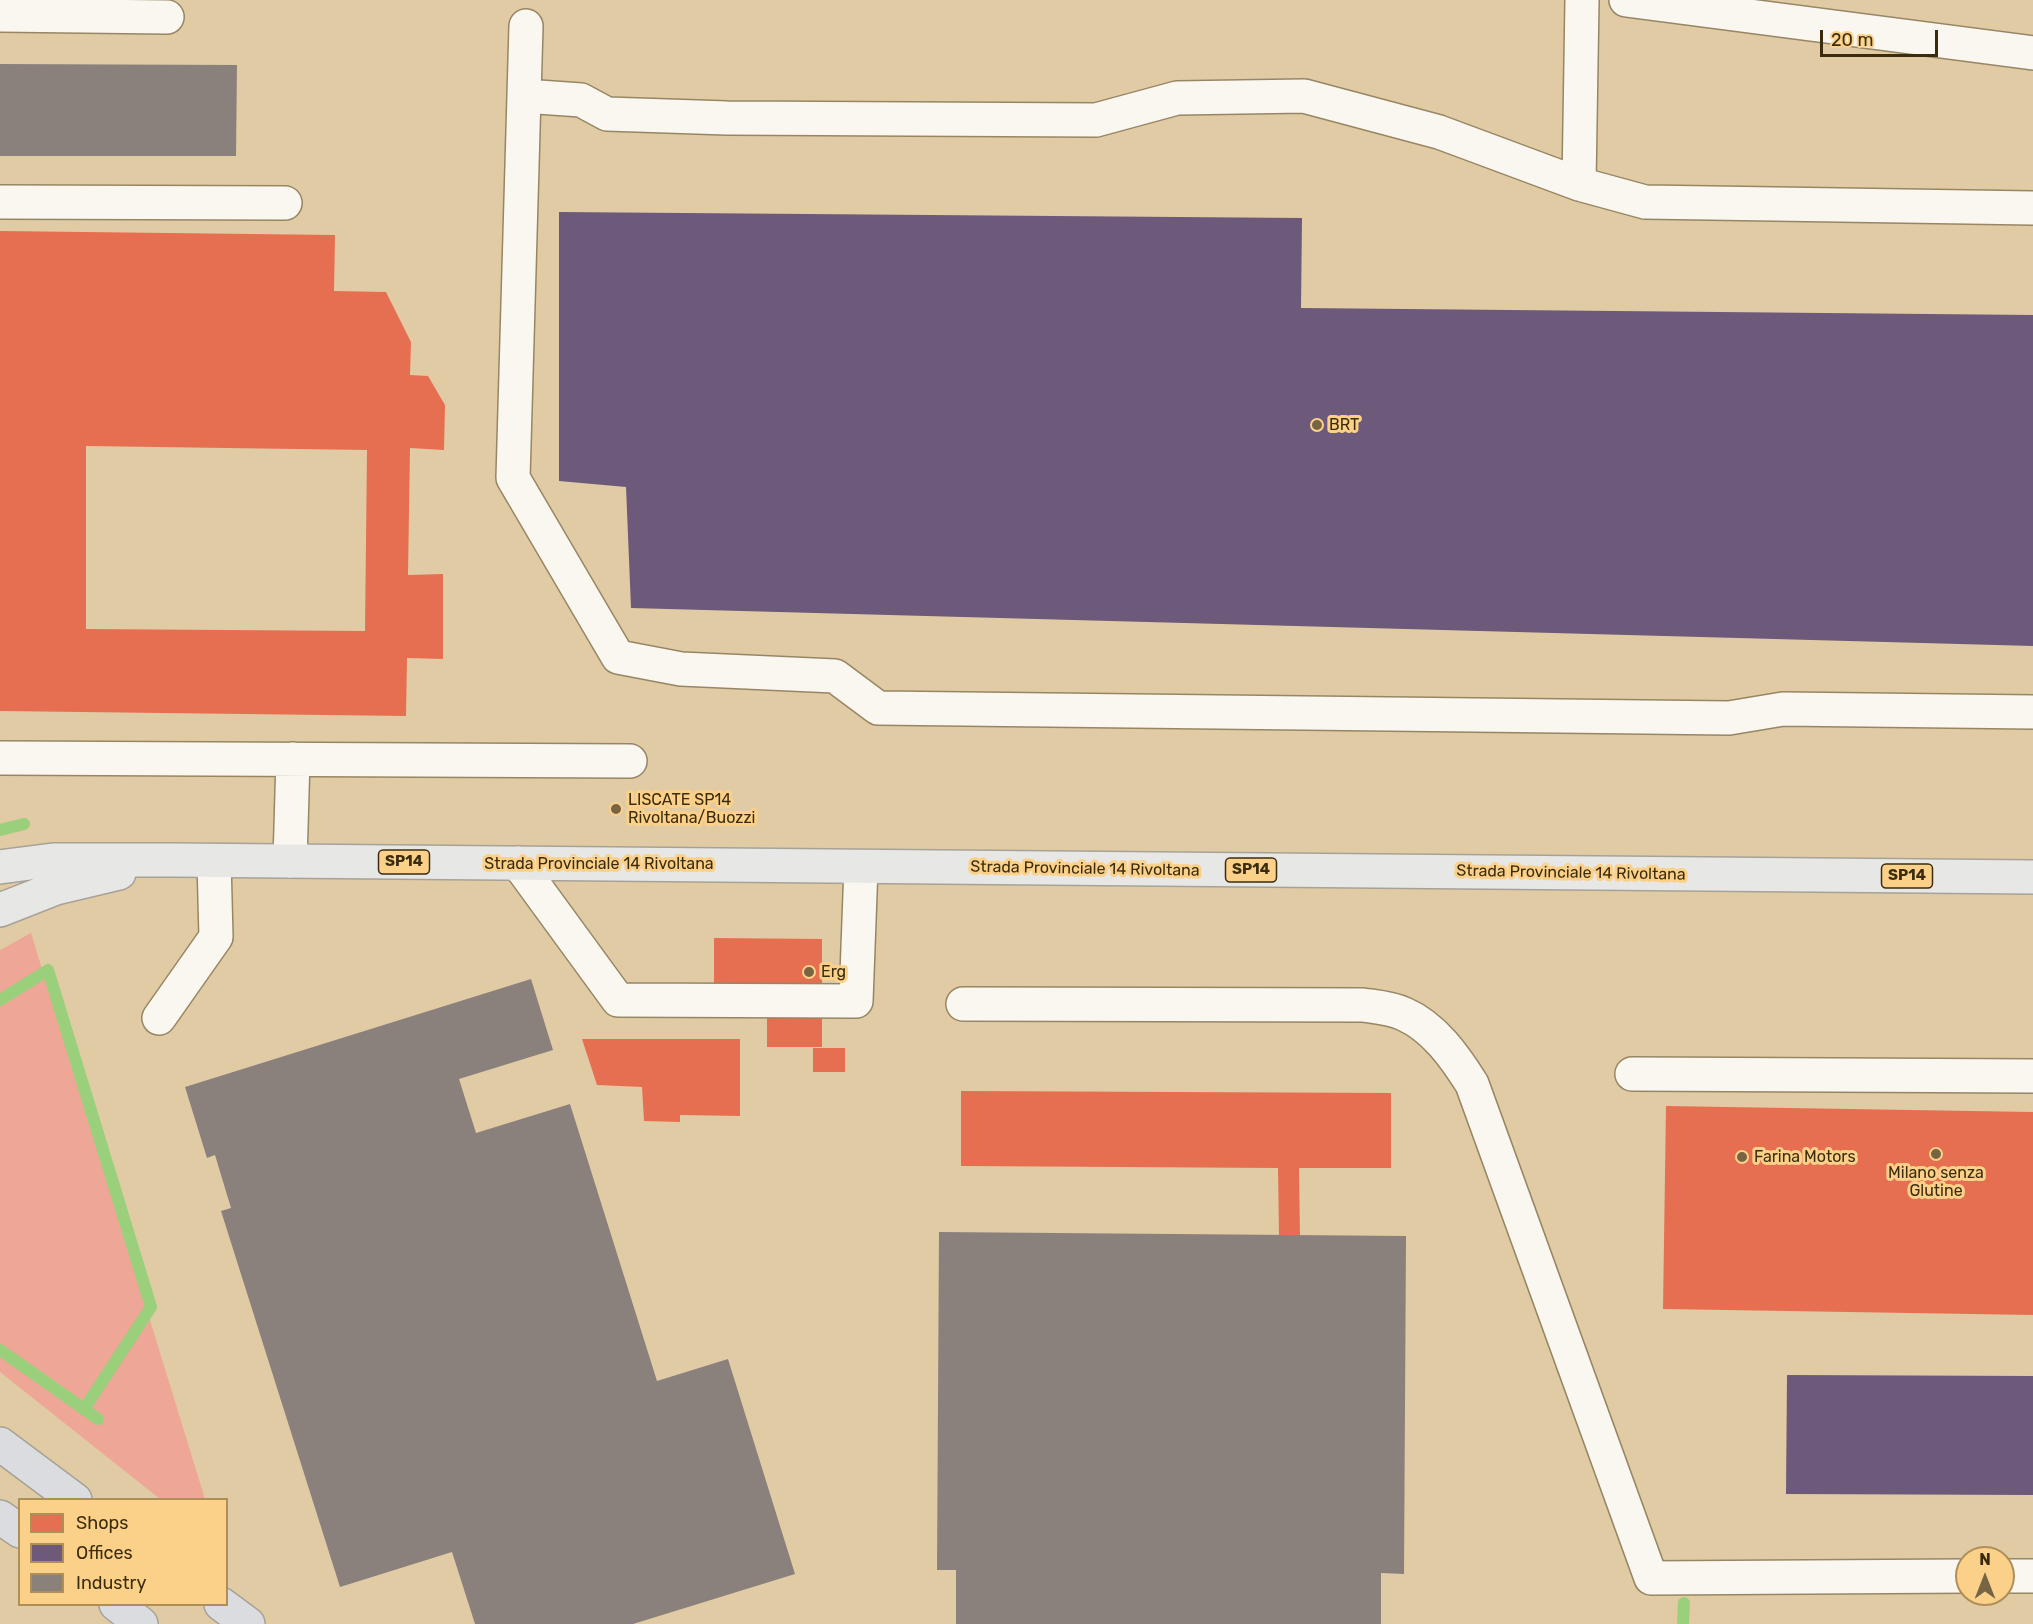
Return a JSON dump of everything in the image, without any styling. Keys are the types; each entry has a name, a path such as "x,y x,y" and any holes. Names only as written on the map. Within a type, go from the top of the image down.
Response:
{"highway":[{"path":"0,1444 72,1498"},
{"path":"0,1517 18,1530"},
{"path":"117,1606 141,1624"},
{"path":"222,1606 248,1624"}],"main road":[{"name":"Strada Provinciale 14 Rivoltana","path":"0,867 53,860 174,860 2033,877"},
{"name":"Strada Provinciale 14 Rivoltana","path":"0,910 56,888 174,860"}],"street":[{"path":"1579,184 1582,0"},
{"path":"1626,0 2033,52"},
{"path":"0,15 167,17"},
{"path":"526,26 513,478 618,657 681,669 835,676 878,708 1729,718 1783,709 2033,712"},
{"path":"524,96 581,100 607,114 727,118 1072,120 1096,120 1177,98 1305,96 1439,132 1579,184 1645,202 2033,208"},
{"path":"0,202 285,202"},
{"path":"0,758 630,761"},
{"path":"290,861 293,759"},
{"path":"159,1018 216,937 214,861"},
{"path":"518,863 618,1000 856,1001 861,867"},
{"path":"963,1004 1363,1005 1405,1014 1435,1035 1460,1064 1472,1084 1651,1578 1955,1576"},
{"path":"1632,1074 2033,1076"},
{"path":"2015,1576 2033,1576"}],"shaded area":[{"path":"31,933 205,1498 159,1498 0,1372 0,950"}],"building: Shops":[{"path":"0,231 335,235 334,291 386,292 411,342 410,375 428,376 445,405 444,450 410,448 408,575 443,574 443,659 407,658 406,716 0,711","holes":["86,446 367,450 365,631 86,629"]},
{"path":"714,938 822,939 822,1047 767,1047 767,991 714,991"},
{"path":"582,1039 740,1039 740,1116 680,1115 680,1122 644,1121 642,1087 597,1085"},
{"path":"813,1048 845,1048 845,1072 813,1072"},
{"path":"961,1091 1391,1093 1391,1168 1299,1168 1300,1235 1279,1235 1278,1168 961,1166"},
{"path":"1666,1106 2033,1112 2033,1315 1663,1309"}],"building: Offices":[{"path":"559,212 1302,218 1301,308 2033,315 2033,646 631,608 626,487 559,481"},
{"path":"1787,1375 2033,1376 2033,1495 1786,1494"}],"building: Industry":[{"path":"0,64 237,65 236,156 0,156"},
{"path":"531,979 553,1050 459,1079 476,1133 570,1104 657,1381 728,1359 795,1574 633,1624 475,1624 452,1552 340,1587 221,1211 231,1208 215,1155 207,1158 185,1087"},
{"path":"939,1232 1406,1236 1404,1574 1381,1573 1381,1624 956,1624 956,1570 937,1570"}],"waterway":[{"path":"0,830 24,824"},
{"path":"0,1000 48,970 151,1307 84,1409"},
{"path":"0,1350 98,1419"},
{"path":"1683,1624 1684,1603"}],"place":[{"name":"BRT","path":"1317,425"},
{"name":"LISCATE SP14 Rivoltana/Buozzi","path":"616,809"},
{"name":"Erg","path":"809,972"},
{"name":"Milano senza Glutine","path":"1936,1154"},
{"name":"Farina Motors","path":"1742,1157"}]}
